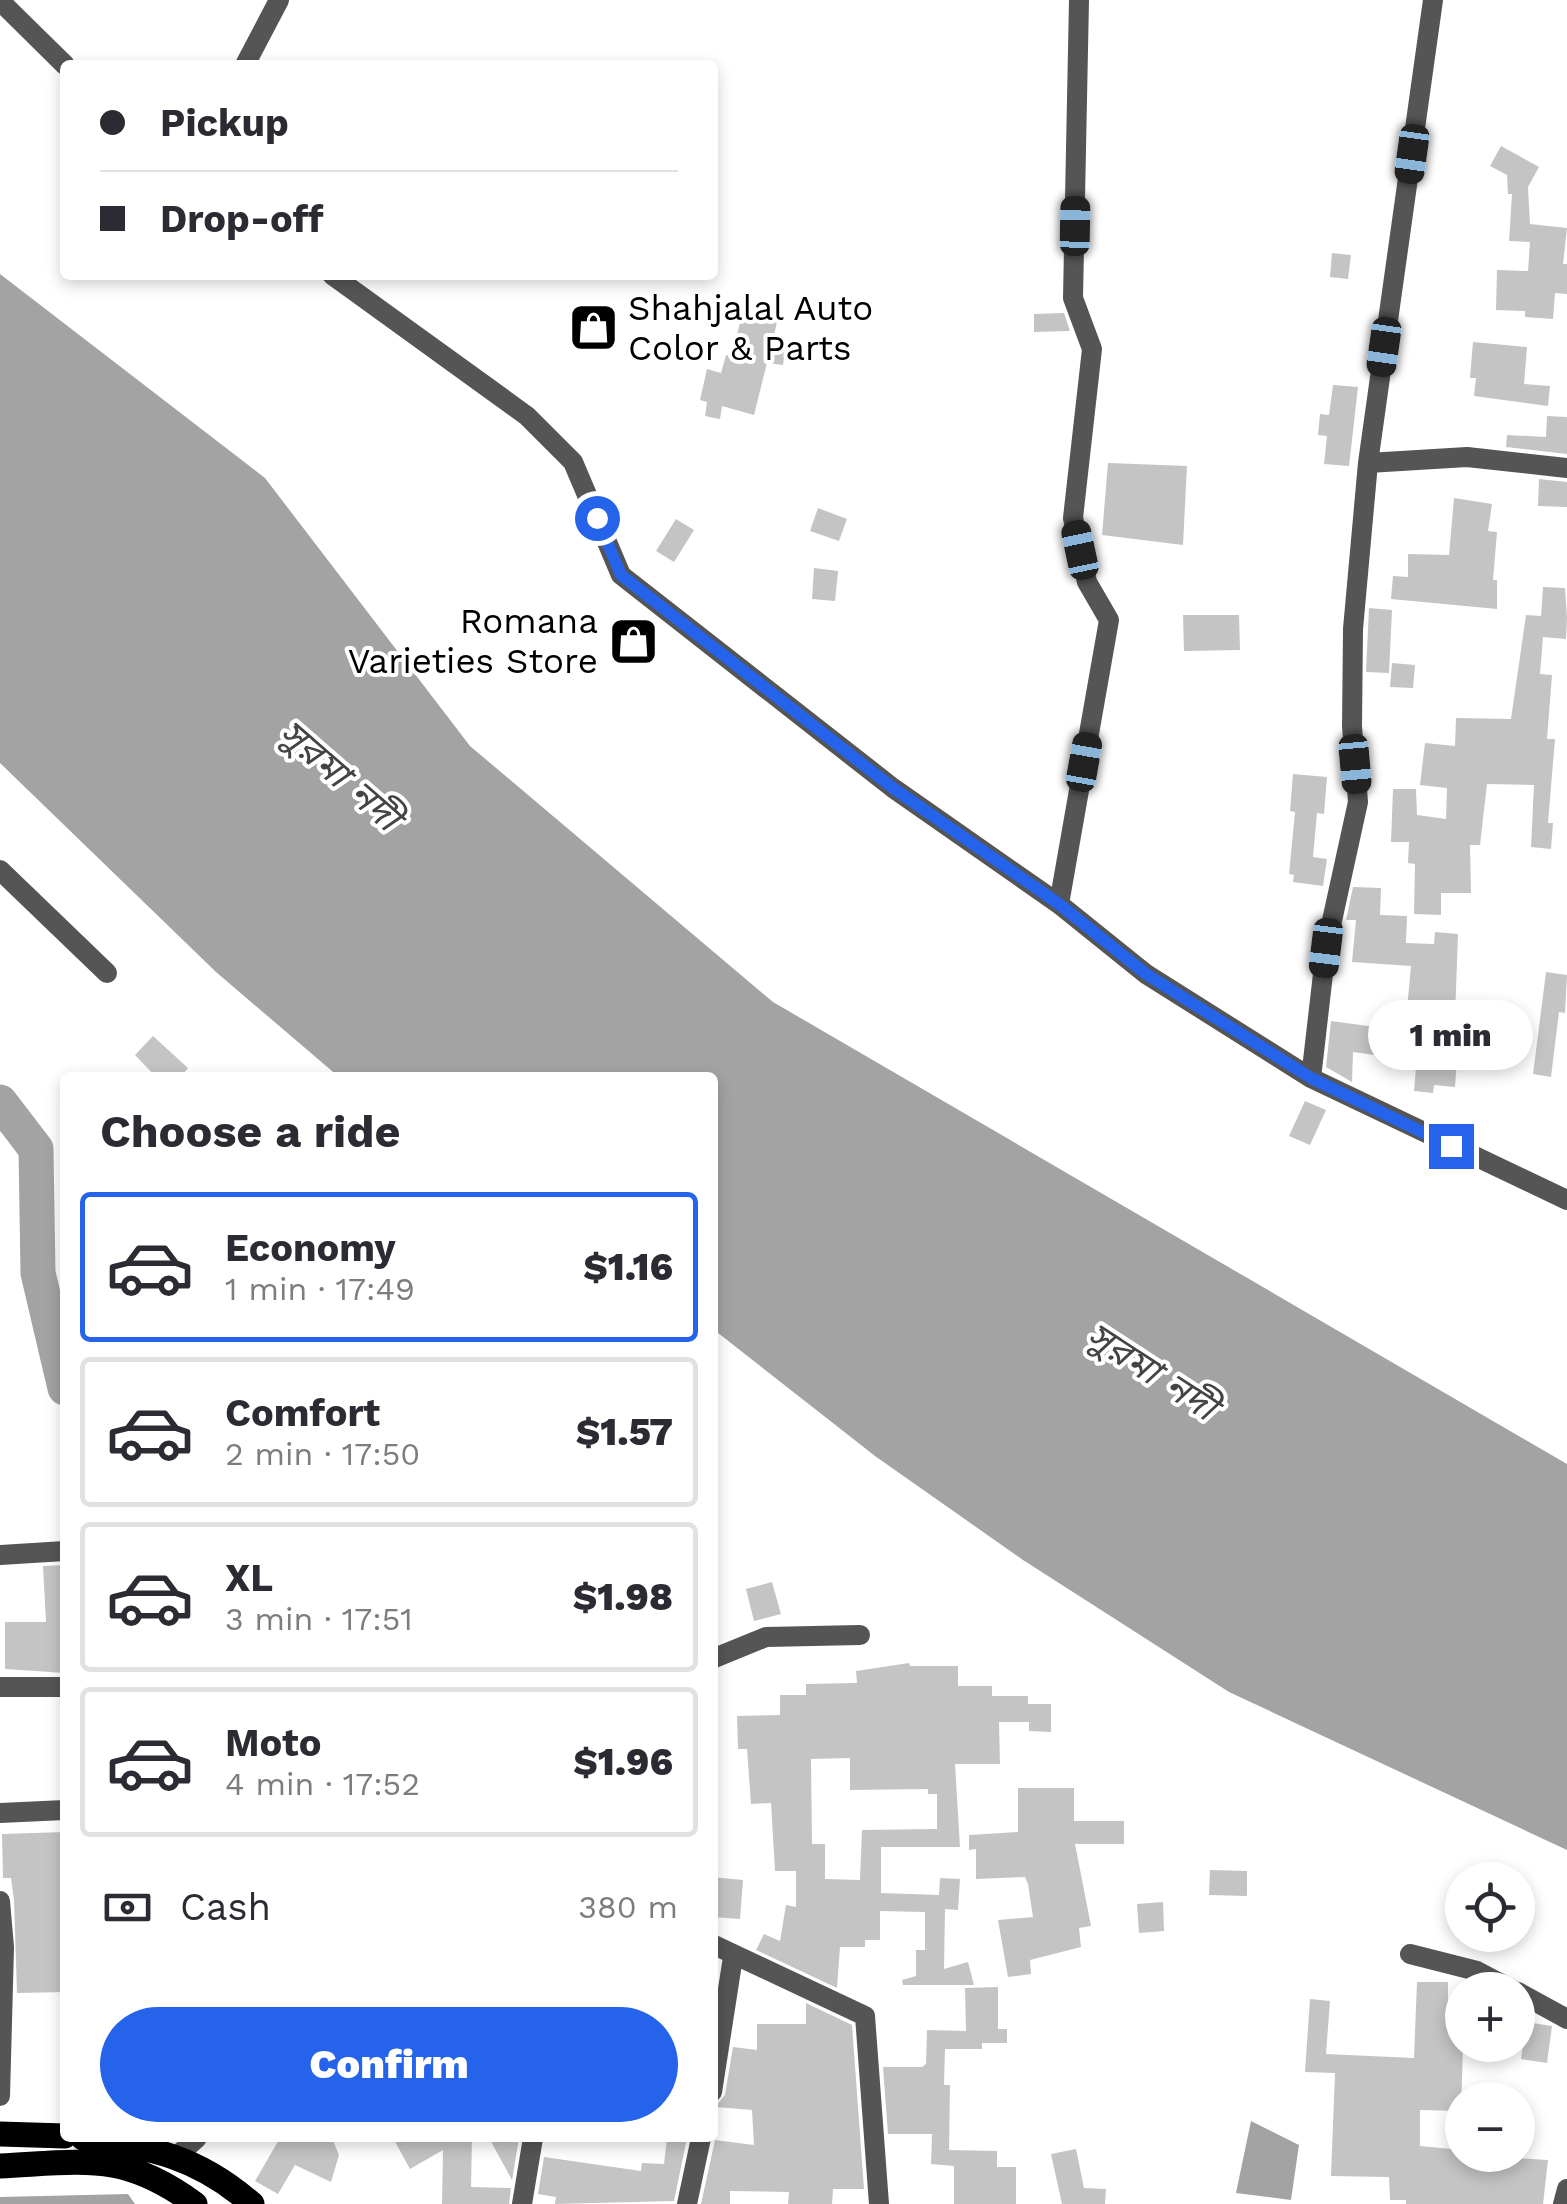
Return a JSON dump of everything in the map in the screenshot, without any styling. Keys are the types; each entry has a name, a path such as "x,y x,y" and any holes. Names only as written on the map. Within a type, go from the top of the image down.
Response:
{"main road":[{"path":"0,2134 60,2136"},
{"path":"136,2142 188,2146 252,2204"},
{"path":"0,2166 93,2161 130,2166 164,2182 195,2204"}],"street":[{"path":"248,60 279,0"},
{"path":"1059,904 1109,620 1087,582 1073,518 1092,349 1073,298 1079,0"},
{"path":"1311,1078 1326,948 1358,802 1352,726 1354,628 1368,463 1433,0"},
{"path":"0,2 61,60"},
{"path":"339,280 527,416 573,462 621,575 893,788 1059,904 1146,974 1311,1078 1567,1200"},
{"path":"1368,463 1467,457 1567,468"},
{"path":"0,870 107,974"},
{"path":"0,1555 60,1551"},
{"path":"718,1657 766,1638 860,1635"},
{"path":"0,1687 60,1687"},
{"path":"0,1813 60,1810"},
{"path":"0,1901 4,1947 0,2096"},
{"path":"718,1948 732,1958 838,2000 865,2016 879,2204"},
{"path":"1410,1954 1480,1972"},
{"path":"718,2052 732,1958"},
{"path":"1535,2001 1567,2019"},
{"path":"522,2204 532,2142"},
{"path":"687,2204 700,2142"},
{"path":"1563,2204 1567,2189"}],"water":[{"name":"সুরমা নদী","path":"0,274 265,478 470,746 773,1002 1567,1464 1567,1850 1229,1692 1023,1560 875,1456 718,1333 718,1072 333,1072 216,972 0,763"},
{"path":"1251,2121 1299,2145 1291,2200 1236,2193"},
{"path":"128,2194 135,2204 0,2204 0,2197"}],"building":[{"path":"1501,146 1539,167 1528,187 1530,224 1567,228 1563,264 1567,264 1567,294 1555,293 1553,319 1525,317 1525,311 1496,310 1497,270 1528,271 1530,242 1509,241 1512,194 1508,194 1507,175 1490,166"},
{"path":"1332,253 1351,255 1348,279 1330,277"},
{"path":"1064,313 1070,331 1034,332 1034,314"},
{"path":"742,314 777,322 771,348 785,350 783,365 767,363 754,415 722,406 720,419 705,416 707,402 700,400 707,369 721,373 726,355 732,356"},
{"path":"1473,342 1527,347 1524,384 1550,386 1548,406 1474,396 1476,378 1470,378"},
{"path":"1333,385 1358,387 1349,466 1324,464 1327,436 1318,435 1320,414 1329,415"},
{"path":"1547,416 1567,417 1567,454 1506,447 1507,435 1546,437"},
{"path":"1108,463 1187,466 1183,545 1102,535"},
{"path":"1539,479 1567,482 1567,507 1538,506"},
{"path":"1454,498 1492,504 1488,531 1497,532 1493,580 1497,580 1497,609 1391,599 1393,576 1408,577 1408,554 1449,555"},
{"path":"818,508 847,519 839,541 810,531"},
{"path":"676,519 694,530 674,562 656,551"},
{"path":"814,568 838,571 835,601 812,599"},
{"path":"1543,587 1565,588 1567,618 1566,639 1543,637 1540,674 1552,675 1547,739 1555,739 1548,823 1553,823 1551,849 1531,847 1534,785 1487,784 1480,845 1470,845 1471,893 1441,893 1441,915 1414,914 1415,864 1408,863 1409,842 1391,842 1393,789 1416,789 1417,815 1446,819 1447,788 1420,785 1425,743 1455,746 1456,718 1511,719 1526,615 1541,616"},
{"path":"1369,608 1392,610 1389,673 1366,672"},
{"path":"1183,615 1239,615 1240,650 1184,651"},
{"path":"1392,663 1415,665 1413,688 1390,687"},
{"path":"1293,774 1327,777 1324,814 1317,813 1313,857 1327,859 1323,886 1293,882 1294,875 1289,874 1295,812 1290,811"},
{"path":"1353,887 1381,888 1380,915 1407,916 1406,943 1434,944 1435,932 1458,934 1455,1017 1435,1017 1432,1044 1458,1046 1455,1087 1434,1085 1433,1093 1414,1091 1416,1067 1409,1067 1410,1060 1353,1052 1352,1082 1326,1067 1331,1021 1405,1031 1411,966 1352,962 1356,920 1346,920"},
{"path":"1546,972 1567,975 1565,1013 1559,1012 1551,1077 1533,1074"},
{"path":"153,1036 188,1068 185,1072 151,1072 135,1055"},
{"path":"1305,1101 1326,1110 1310,1145 1289,1136"},
{"path":"60,1565 60,1673 5,1669 5,1622 46,1622 43,1566"},
{"path":"772,1582 781,1614 754,1621 746,1589"},
{"path":"909,1663 958,1666 958,1686 992,1686 992,1696 1028,1696 1028,1704 1051,1704 1051,1732 1029,1731 1029,1722 999,1722 1000,1764 955,1764 960,1847 881,1847 881,1893 939,1895 940,1878 960,1879 958,1910 945,1909 944,1969 968,1962 974,1985 903,1985 902,1980 916,1976 916,1950 925,1950 925,1912 880,1911 880,1940 865,1940 865,1947 840,1947 837,1988 756,1950 764,1934 780,1941 786,1905 796,1907 796,1871 775,1871 771,1803 751,1804 747,1749 738,1749 737,1716 780,1715 780,1695 806,1695 806,1684 857,1683 856,1671","holes":["850,1758 850,1790 928,1789 928,1794 937,1794 937,1829 862,1830 860,1880 825,1879 825,1844 812,1844 811,1759"]},
{"path":"1018,1788 1074,1788 1074,1821 1124,1821 1124,1844 1075,1844 1091,1926 1079,1928 1081,1947 1030,1960 1031,1974 1008,1977 998,1920 1033,1917 1028,1884 1025,1877 976,1879 976,1849 969,1850 969,1835 1018,1832"},
{"path":"60,1832 60,1992 17,1993 14,1900 11,1878 3,1878 2,1834"},
{"path":"1210,1870 1247,1871 1247,1896 1209,1895"},
{"path":"718,1878 743,1880 740,1919 718,1917"},
{"path":"1163,1902 1164,1931 1139,1933 1137,1904"},
{"path":"1417,1982 1445,1982 1445,2062 1462,2062 1462,2082 1445,2082 1445,2111 1420,2110 1420,2146 1445,2148 1445,2172 1535,2172 1535,2159 1548,2160 1543,2204 1406,2204 1406,2200 1390,2200 1389,2177 1331,2176 1335,2073 1305,2072 1310,1999 1330,2001 1326,2054 1414,2058"},
{"path":"998,1987 998,2029 1007,2029 1007,2043 982,2043 982,2049 945,2049 944,2085 950,2085 949,2150 997,2151 997,2167 1016,2167 1016,2204 954,2204 954,2166 931,2164 932,2134 888,2134 883,2067 922,2067 926,2064 927,2030 966,2031 965,1988"},
{"path":"806,2003 852,2025 864,2189 833,2189 832,2204 788,2204 789,2192 730,2191 730,2204 701,2204 715,2142 754,2145 752,2110 718,2107 725,2095 733,2047 757,2050 757,2024 806,2024"},
{"path":"1535,2023 1552,2026 1547,2063 1535,2061"},
{"path":"278,2142 334,2142 339,2155 331,2182 295,2165 278,2194 255,2181"},
{"path":"395,2142 472,2142 471,2187 511,2188 509,2204 442,2204 443,2150 410,2169"},
{"path":"491,2142 518,2142 512,2180"},
{"path":"667,2142 686,2142 674,2201 555,2204 556,2197 538,2194 544,2157 641,2171 642,2163 664,2164"},
{"path":"1076,2149 1084,2188 1106,2189 1105,2204 1062,2204 1051,2154"}],"waterway":[{"path":"0,1102 36,1149 38,1273 60,1367"}],"place":[{"name":"Shahjalal Auto Color & Parts","path":"593,328"},
{"name":"Romana Varieties Store","path":"633,641"}],"route":[{"path":"597,518 621,575 893,788 1059,904 1146,974 1311,1078 1451,1146"}]}
